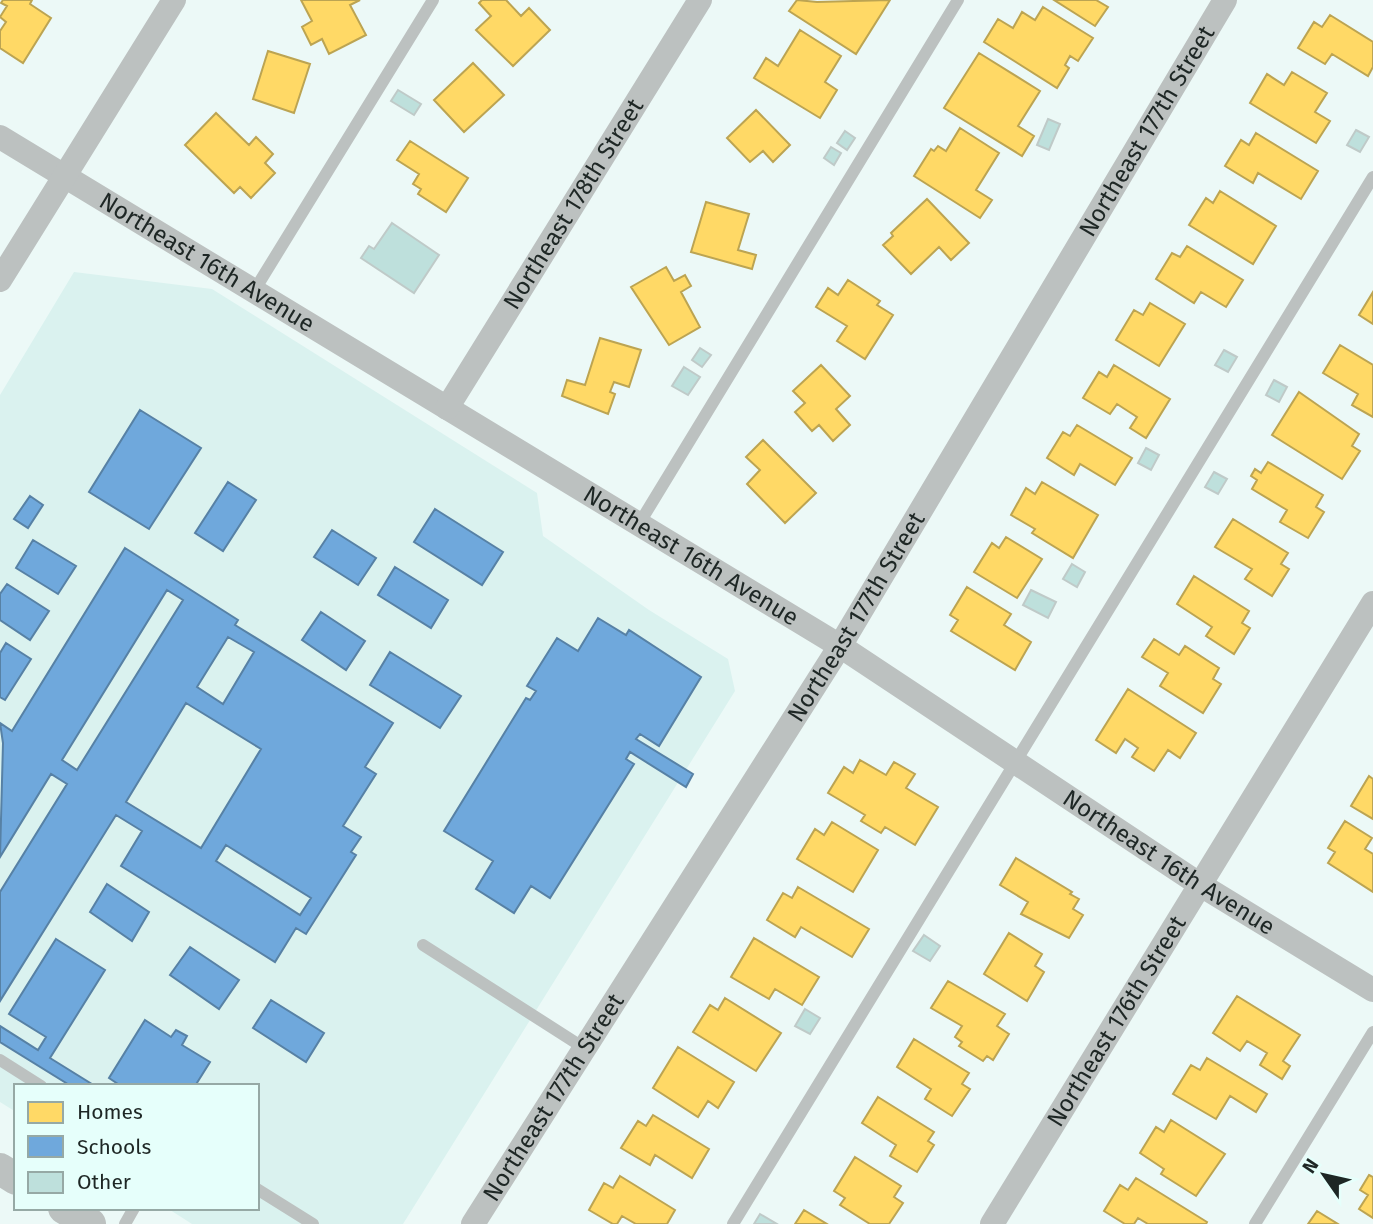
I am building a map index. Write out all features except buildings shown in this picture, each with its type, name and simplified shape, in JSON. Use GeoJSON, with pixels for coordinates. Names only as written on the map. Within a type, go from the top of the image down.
{"type":"FeatureCollection","features":[{"type":"Feature","properties":{"kind":"street"},"geometry":{"type":"LineString","coordinates":[[0,280],[174,0]]}},
{"type":"Feature","properties":{"kind":"street","name":"Northeast 178th Street"},"geometry":{"type":"LineString","coordinates":[[447,408],[700,0]]}},
{"type":"Feature","properties":{"kind":"street","name":"Northeast 177th Street"},"geometry":{"type":"LineString","coordinates":[[473,1224],[839,646],[1225,0]]}},
{"type":"Feature","properties":{"kind":"street","name":"Northeast 16th Avenue"},"geometry":{"type":"LineString","coordinates":[[0,137],[839,646],[1199,884],[1373,990]]}},
{"type":"Feature","properties":{"kind":"street","name":"Northeast 176th Street"},"geometry":{"type":"LineString","coordinates":[[992,1224],[1373,603]]}},
{"type":"Feature","properties":{"kind":"street"},"geometry":{"type":"LineString","coordinates":[[67,1210],[90,1224]]}},
{"type":"Feature","properties":{"kind":"lane"},"geometry":{"type":"LineString","coordinates":[[254,291],[433,0]]}},
{"type":"Feature","properties":{"kind":"lane"},"geometry":{"type":"LineString","coordinates":[[639,524],[958,0]]}},
{"type":"Feature","properties":{"kind":"lane"},"geometry":{"type":"LineString","coordinates":[[733,1224],[1373,177]]}},
{"type":"Feature","properties":{"kind":"lane"},"geometry":{"type":"LineString","coordinates":[[423,945],[584,1048]]}},
{"type":"Feature","properties":{"kind":"lane"},"geometry":{"type":"LineString","coordinates":[[1255,1224],[1373,1032]]}},
{"type":"Feature","properties":{"kind":"lane"},"geometry":{"type":"LineString","coordinates":[[0,1060],[38,1084]]}},
{"type":"Feature","properties":{"kind":"lane"},"geometry":{"type":"LineString","coordinates":[[259,1190],[313,1224]]}},
{"type":"Feature","properties":{"kind":"shaded area"},"geometry":{"type":"Polygon","coordinates":[[[74,272],[212,289],[537,493],[543,536],[649,610],[728,659],[735,691],[403,1224],[192,1224],[170,1210],[259,1210],[259,1084],[14,1084],[14,1111],[0,1102],[0,395],[74,272]]]}}]}
